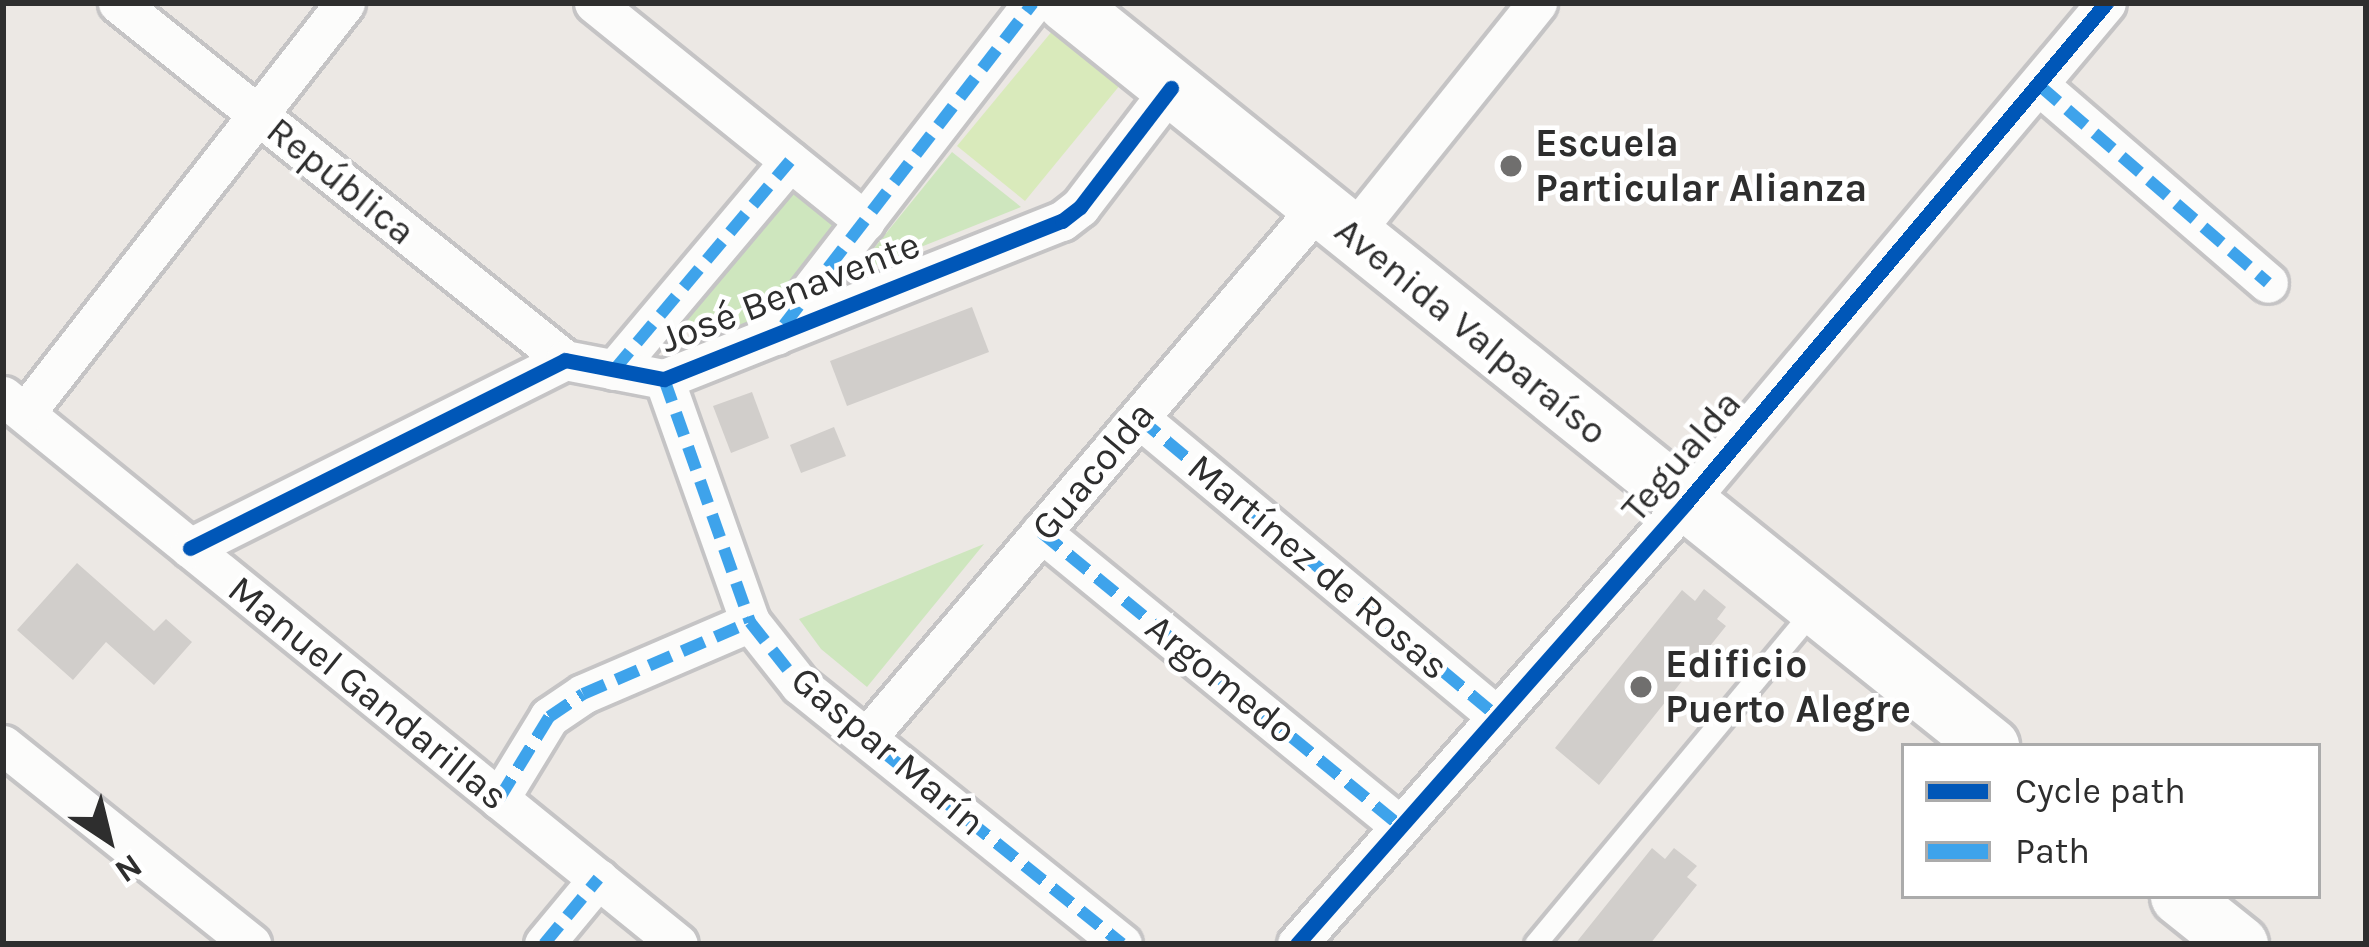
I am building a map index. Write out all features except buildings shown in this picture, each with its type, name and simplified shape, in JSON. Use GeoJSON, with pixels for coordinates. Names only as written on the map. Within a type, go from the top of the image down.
{"type":"FeatureCollection","features":[{"type":"Feature","properties":{"kind":"main road","name":"Avenida Valparaíso"},"geometry":{"type":"LineString","coordinates":[[1066,3],[1986,743]]}},
{"type":"Feature","properties":{"kind":"main road"},"geometry":{"type":"LineString","coordinates":[[2183,899],[2239,944]]}},
{"type":"Feature","properties":{"kind":"street","name":"República"},"geometry":{"type":"LineString","coordinates":[[118,3],[565,359]]}},
{"type":"Feature","properties":{"kind":"street"},"geometry":{"type":"LineString","coordinates":[[14,405],[258,115],[345,3]]}},
{"type":"Feature","properties":{"kind":"street"},"geometry":{"type":"LineString","coordinates":[[594,3],[865,222]]}},
{"type":"Feature","properties":{"kind":"street","name":"José Benavente"},"geometry":{"type":"LineString","coordinates":[[772,340],[1034,3]]}},
{"type":"Feature","properties":{"kind":"street","name":"Guacolda"},"geometry":{"type":"LineString","coordinates":[[868,736],[1139,418],[1335,221],[1537,3]]}},
{"type":"Feature","properties":{"kind":"street","name":"Tegualda"},"geometry":{"type":"LineString","coordinates":[[1297,944],[1685,504],[2107,3]]}},
{"type":"Feature","properties":{"kind":"street"},"geometry":{"type":"LineString","coordinates":[[2040,86],[2269,283]]}},
{"type":"Feature","properties":{"kind":"street","name":"José Benavente"},"geometry":{"type":"LineString","coordinates":[[565,359],[664,379],[772,340],[1062,221],[1080,207],[1171,88]]}},
{"type":"Feature","properties":{"kind":"street","name":"José Benavente"},"geometry":{"type":"LineString","coordinates":[[614,370],[790,161]]}},
{"type":"Feature","properties":{"kind":"street"},"geometry":{"type":"LineString","coordinates":[[190,548],[565,359]]}},
{"type":"Feature","properties":{"kind":"street","name":"Gaspar Marín"},"geometry":{"type":"LineString","coordinates":[[664,379],[750,622],[800,686],[1122,944]]}},
{"type":"Feature","properties":{"kind":"street","name":"Manuel Gandarillas"},"geometry":{"type":"LineString","coordinates":[[14,405],[678,944]]}},
{"type":"Feature","properties":{"kind":"street","name":"Martínez de Rosas"},"geometry":{"type":"LineString","coordinates":[[1139,418],[1497,716]]}},
{"type":"Feature","properties":{"kind":"street","name":"Argomedo"},"geometry":{"type":"LineString","coordinates":[[1041,532],[1400,826]]}},
{"type":"Feature","properties":{"kind":"street"},"geometry":{"type":"LineString","coordinates":[[499,799],[549,717],[583,694],[750,622]]}},
{"type":"Feature","properties":{"kind":"street"},"geometry":{"type":"LineString","coordinates":[[3,745],[251,944]]}},
{"type":"Feature","properties":{"kind":"street"},"geometry":{"type":"LineString","coordinates":[[544,944],[598,879]]}},
{"type":"Feature","properties":{"kind":"lane"},"geometry":{"type":"LineString","coordinates":[[1535,944],[1815,607]]}},
{"type":"Feature","properties":{"kind":"green space"},"geometry":{"type":"Polygon","coordinates":[[[1058,24],[1125,79],[1025,201],[957,146],[1058,24]]]}},
{"type":"Feature","properties":{"kind":"green space"},"geometry":{"type":"Polygon","coordinates":[[[952,152],[1021,207],[853,274],[952,152]]]}},
{"type":"Feature","properties":{"kind":"green space"},"geometry":{"type":"Polygon","coordinates":[[[801,165],[858,211],[767,322],[666,330],[801,165]]]}},
{"type":"Feature","properties":{"kind":"green space"},"geometry":{"type":"Polygon","coordinates":[[[984,544],[867,687],[821,649],[799,619],[984,544]]]}},
{"type":"Feature","properties":{"kind":"marked path"},"geometry":{"type":"LineString","coordinates":[[784,325],[1033,3]]}},
{"type":"Feature","properties":{"kind":"marked path"},"geometry":{"type":"LineString","coordinates":[[2040,86],[2268,283]]}},
{"type":"Feature","properties":{"kind":"marked path"},"geometry":{"type":"LineString","coordinates":[[614,370],[790,161]]}},
{"type":"Feature","properties":{"kind":"marked path"},"geometry":{"type":"LineString","coordinates":[[664,379],[750,622],[800,685],[1122,944]]}},
{"type":"Feature","properties":{"kind":"marked path"},"geometry":{"type":"LineString","coordinates":[[1139,418],[1497,716]]}},
{"type":"Feature","properties":{"kind":"marked path"},"geometry":{"type":"LineString","coordinates":[[1041,532],[1400,826]]}},
{"type":"Feature","properties":{"kind":"marked path"},"geometry":{"type":"LineString","coordinates":[[499,799],[549,717],[583,694],[750,622]]}},
{"type":"Feature","properties":{"kind":"marked path"},"geometry":{"type":"LineString","coordinates":[[544,944],[598,879]]}},
{"type":"Feature","properties":{"kind":"cycle path"},"geometry":{"type":"LineString","coordinates":[[1297,944],[1685,504],[2106,3]]}},
{"type":"Feature","properties":{"kind":"cycle path"},"geometry":{"type":"LineString","coordinates":[[190,548],[565,360],[664,379],[1062,221],[1080,207],[1171,88]]}},
{"type":"Feature","properties":{"kind":"place","name":"Escuela Particular Alianza"},"geometry":{"type":"Point","coordinates":[1511,166]}},
{"type":"Feature","properties":{"kind":"place","name":"Edificio Puerto Alegre"},"geometry":{"type":"Point","coordinates":[1641,687]}}]}
